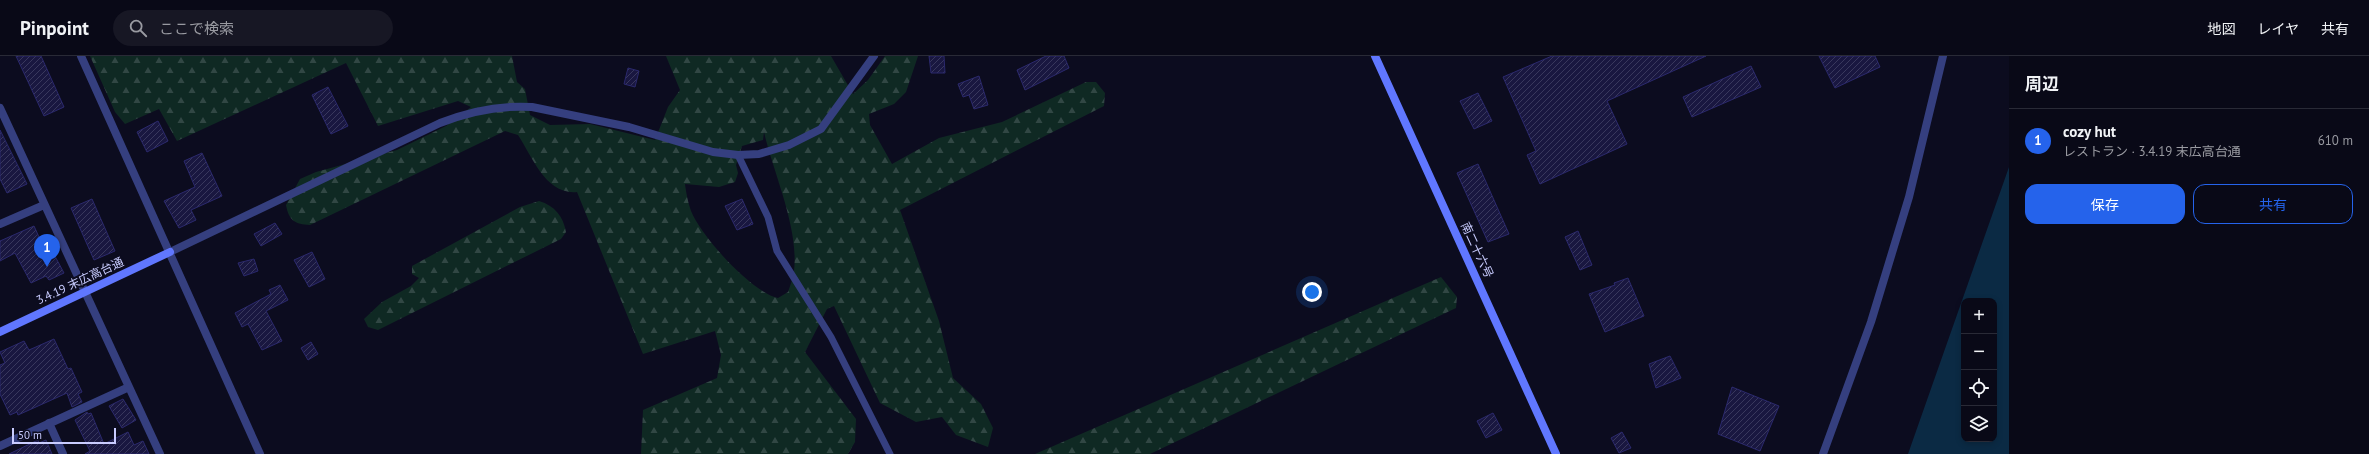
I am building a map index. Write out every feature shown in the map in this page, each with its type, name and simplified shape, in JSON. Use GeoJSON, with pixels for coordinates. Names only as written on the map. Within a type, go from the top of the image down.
{"type":"FeatureCollection","features":[{"type":"Feature","properties":{"kind":"street"},"geometry":{"type":"LineString","coordinates":[[81,56],[260,454]]}},
{"type":"Feature","properties":{"kind":"street"},"geometry":{"type":"LineString","coordinates":[[170,252],[440,123],[461,115],[516,106],[532,107],[629,127],[713,152],[738,155],[766,152],[789,145],[821,129],[874,56]]}},
{"type":"Feature","properties":{"kind":"street","name":"南二十六号"},"geometry":{"type":"LineString","coordinates":[[1375,56],[1556,454]]}},
{"type":"Feature","properties":{"kind":"street"},"geometry":{"type":"LineString","coordinates":[[1823,454],[1871,322],[1909,197],[1943,56]]}},
{"type":"Feature","properties":{"kind":"street"},"geometry":{"type":"LineString","coordinates":[[0,108],[160,454]]}},
{"type":"Feature","properties":{"kind":"street"},"geometry":{"type":"LineString","coordinates":[[0,224],[44,205]]}},
{"type":"Feature","properties":{"kind":"street","name":"3.4.19 末広高台通"},"geometry":{"type":"LineString","coordinates":[[0,332],[170,252]]}},
{"type":"Feature","properties":{"kind":"street"},"geometry":{"type":"LineString","coordinates":[[0,446],[129,387]]}},
{"type":"Feature","properties":{"kind":"street"},"geometry":{"type":"LineString","coordinates":[[49,423],[63,454]]}},
{"type":"Feature","properties":{"kind":"lane"},"geometry":{"type":"LineString","coordinates":[[738,155],[768,216],[777,251],[831,337],[890,454]]}},
{"type":"Feature","properties":{"kind":"green space"},"geometry":{"type":"Polygon","coordinates":[[[90,56],[512,56],[517,82],[525,89],[530,115],[550,125],[590,124],[655,140],[668,107],[680,90],[666,56],[831,56],[853,94],[868,80],[885,56],[918,56],[906,92],[894,104],[869,114],[870,125],[892,164],[939,138],[1002,122],[1086,82],[1096,82],[1105,93],[1104,106],[900,210],[939,321],[953,378],[981,404],[993,428],[988,447],[956,435],[942,417],[916,422],[880,403],[834,306],[827,309],[805,352],[856,419],[855,442],[848,454],[641,454],[643,410],[717,378],[721,355],[715,331],[643,354],[577,192],[557,188],[549,181],[535,164],[518,135],[505,131],[310,225],[300,224],[294,221],[289,215],[286,205],[300,179],[316,172],[397,150],[446,126],[471,107],[458,101],[378,126],[346,63],[177,141],[159,109],[125,124],[115,112],[90,56]],[[764,132],[763,140],[742,146],[736,165],[738,173],[735,182],[719,187],[685,184],[691,211],[705,234],[716,248],[728,262],[754,285],[767,294],[778,298],[788,292],[794,274],[795,254],[793,237],[785,202],[764,132]]]}},
{"type":"Feature","properties":{"kind":"green space"},"geometry":{"type":"Polygon","coordinates":[[[539,201],[554,209],[563,221],[566,232],[561,239],[378,330],[368,327],[364,319],[382,302],[411,286],[419,278],[412,274],[412,266],[520,207],[539,201]]]}},
{"type":"Feature","properties":{"kind":"green space"},"geometry":{"type":"Polygon","coordinates":[[[1441,277],[1457,297],[1456,308],[1150,454],[1035,454],[1441,277]]]}},
{"type":"Feature","properties":{"kind":"water"},"geometry":{"type":"Polygon","coordinates":[[[2009,167],[2009,454],[1908,454],[1961,303],[1961,442],[1997,442],[1997,298],[1963,298],[2009,167]]]}},
{"type":"Feature","properties":{"kind":"building"},"geometry":{"type":"Polygon","coordinates":[[[16,56],[41,56],[64,107],[44,116],[16,56]]]}},
{"type":"Feature","properties":{"kind":"building"},"geometry":{"type":"Polygon","coordinates":[[[929,56],[944,56],[945,73],[931,73],[929,56]]]}},
{"type":"Feature","properties":{"kind":"building"},"geometry":{"type":"Polygon","coordinates":[[[1046,56],[1064,56],[1069,68],[1025,90],[1017,70],[1046,56]]]}},
{"type":"Feature","properties":{"kind":"building"},"geometry":{"type":"Polygon","coordinates":[[[1552,56],[1706,56],[1607,101],[1627,144],[1540,184],[1527,155],[1536,151],[1503,77],[1552,56]]]}},
{"type":"Feature","properties":{"kind":"building"},"geometry":{"type":"Polygon","coordinates":[[[1819,56],[1875,56],[1880,67],[1835,88],[1819,56]]]}},
{"type":"Feature","properties":{"kind":"building"},"geometry":{"type":"Polygon","coordinates":[[[1751,66],[1761,87],[1692,117],[1683,97],[1751,66]]]}},
{"type":"Feature","properties":{"kind":"building"},"geometry":{"type":"Polygon","coordinates":[[[628,68],[639,71],[635,87],[624,84],[628,68]]]}},
{"type":"Feature","properties":{"kind":"building"},"geometry":{"type":"Polygon","coordinates":[[[979,76],[988,105],[974,109],[969,95],[963,97],[958,84],[979,76]]]}},
{"type":"Feature","properties":{"kind":"building"},"geometry":{"type":"Polygon","coordinates":[[[328,87],[348,126],[331,134],[312,95],[328,87]]]}},
{"type":"Feature","properties":{"kind":"building"},"geometry":{"type":"Polygon","coordinates":[[[1478,93],[1492,121],[1474,129],[1460,101],[1478,93]]]}},
{"type":"Feature","properties":{"kind":"building"},"geometry":{"type":"Polygon","coordinates":[[[158,121],[168,141],[147,152],[137,132],[158,121]]]}},
{"type":"Feature","properties":{"kind":"building"},"geometry":{"type":"Polygon","coordinates":[[[0,130],[27,184],[7,193],[0,179],[0,130]]]}},
{"type":"Feature","properties":{"kind":"building"},"geometry":{"type":"Polygon","coordinates":[[[202,153],[222,196],[191,210],[196,220],[179,228],[164,201],[195,187],[184,161],[202,153]]]}},
{"type":"Feature","properties":{"kind":"building"},"geometry":{"type":"Polygon","coordinates":[[[1478,164],[1509,234],[1488,242],[1457,173],[1478,164]]]}},
{"type":"Feature","properties":{"kind":"building"},"geometry":{"type":"Polygon","coordinates":[[[92,199],[115,251],[94,260],[71,208],[92,199]]]}},
{"type":"Feature","properties":{"kind":"building"},"geometry":{"type":"Polygon","coordinates":[[[742,199],[753,224],[737,230],[725,206],[742,199]]]}},
{"type":"Feature","properties":{"kind":"building"},"geometry":{"type":"Polygon","coordinates":[[[275,223],[282,234],[261,246],[254,234],[275,223]]]}},
{"type":"Feature","properties":{"kind":"building"},"geometry":{"type":"Polygon","coordinates":[[[34,226],[44,248],[49,245],[64,273],[49,280],[46,276],[31,283],[15,253],[0,261],[0,241],[34,226]]]}},
{"type":"Feature","properties":{"kind":"building"},"geometry":{"type":"Polygon","coordinates":[[[1578,231],[1592,265],[1580,270],[1565,237],[1578,231]]]}},
{"type":"Feature","properties":{"kind":"building"},"geometry":{"type":"Polygon","coordinates":[[[312,252],[325,279],[309,287],[294,260],[312,252]]]}},
{"type":"Feature","properties":{"kind":"building"},"geometry":{"type":"Polygon","coordinates":[[[254,259],[258,271],[244,276],[238,263],[254,259]]]}},
{"type":"Feature","properties":{"kind":"building"},"geometry":{"type":"Polygon","coordinates":[[[1628,278],[1644,316],[1605,332],[1589,294],[1615,285],[1614,283],[1628,278]]]}},
{"type":"Feature","properties":{"kind":"building"},"geometry":{"type":"Polygon","coordinates":[[[280,285],[288,300],[266,311],[282,341],[262,350],[248,324],[242,327],[235,313],[271,294],[269,290],[280,285]]]}},
{"type":"Feature","properties":{"kind":"building"},"geometry":{"type":"Polygon","coordinates":[[[54,339],[68,369],[71,368],[82,392],[78,394],[82,402],[72,407],[67,393],[18,415],[17,412],[10,415],[0,394],[0,365],[5,363],[0,352],[24,341],[29,350],[54,339]]]}},
{"type":"Feature","properties":{"kind":"building"},"geometry":{"type":"Polygon","coordinates":[[[311,342],[318,354],[308,360],[301,348],[311,342]]]}},
{"type":"Feature","properties":{"kind":"building"},"geometry":{"type":"Polygon","coordinates":[[[1670,356],[1681,378],[1656,388],[1649,364],[1670,356]]]}},
{"type":"Feature","properties":{"kind":"building"},"geometry":{"type":"Polygon","coordinates":[[[1732,387],[1779,406],[1760,451],[1718,434],[1732,387]]]}},
{"type":"Feature","properties":{"kind":"building"},"geometry":{"type":"Polygon","coordinates":[[[123,399],[136,420],[122,428],[109,406],[123,399]]]}},
{"type":"Feature","properties":{"kind":"building"},"geometry":{"type":"Polygon","coordinates":[[[87,412],[88,414],[91,413],[104,444],[128,432],[134,445],[143,441],[149,454],[85,454],[90,451],[75,420],[87,412]]]}},
{"type":"Feature","properties":{"kind":"building"},"geometry":{"type":"Polygon","coordinates":[[[1493,413],[1502,430],[1486,438],[1477,421],[1493,413]]]}},
{"type":"Feature","properties":{"kind":"building"},"geometry":{"type":"Polygon","coordinates":[[[1622,432],[1631,448],[1619,453],[1611,438],[1622,432]]]}},
{"type":"Feature","properties":{"kind":"building"},"geometry":{"type":"Polygon","coordinates":[[[38,440],[39,443],[46,440],[52,454],[9,454],[38,440]]]}},
{"type":"Feature","properties":{"kind":"place","name":"cozy hut"},"geometry":{"type":"Point","coordinates":[47,267]}}]}
